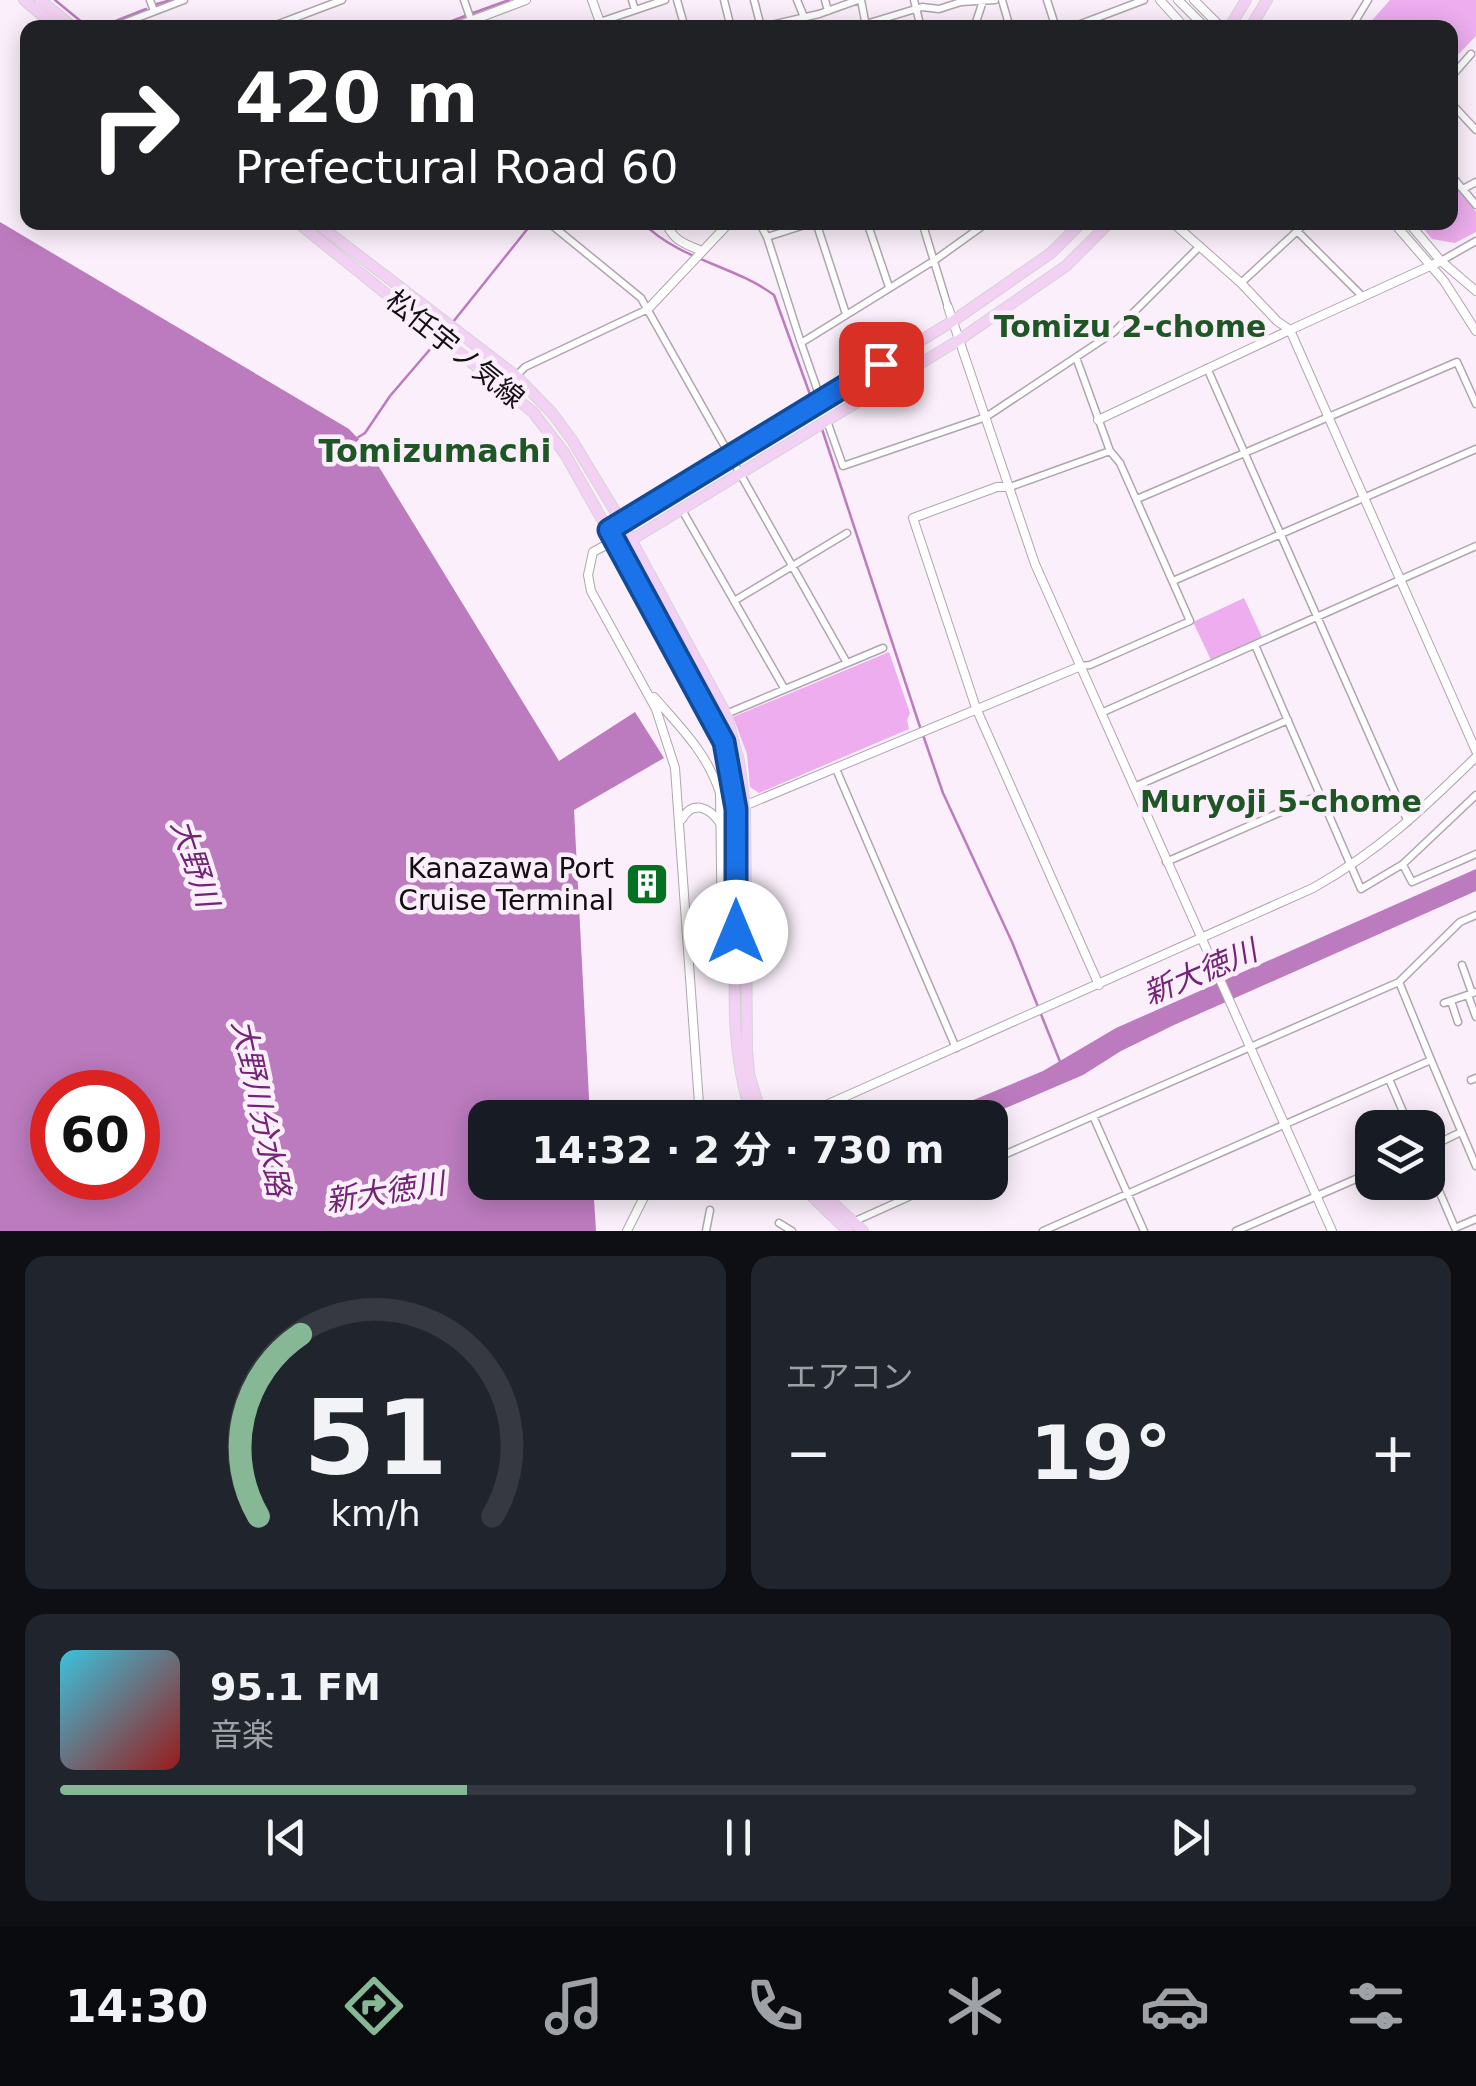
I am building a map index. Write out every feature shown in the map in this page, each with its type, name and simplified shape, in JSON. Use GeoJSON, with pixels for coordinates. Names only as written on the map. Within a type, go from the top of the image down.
{"type":"FeatureCollection","features":[{"type":"Feature","properties":{"kind":"main road"},"geometry":{"type":"LineString","coordinates":[[24,0],[48,20]]}},
{"type":"Feature","properties":{"kind":"main road"},"geometry":{"type":"LineString","coordinates":[[40,0],[64,20]]}},
{"type":"Feature","properties":{"kind":"main road","name":"松任宇ノ気線"},"geometry":{"type":"LineString","coordinates":[[307,230],[444,331],[516,376],[572,440],[622,522],[726,714],[739,760],[747,1049],[757,1100]]}},
{"type":"Feature","properties":{"kind":"main road","name":"松任宇ノ気線"},"geometry":{"type":"LineString","coordinates":[[324,230],[444,331],[533,412],[555,438],[716,721],[741,807],[736,1053],[748,1100]]}},
{"type":"Feature","properties":{"kind":"main road"},"geometry":{"type":"LineString","coordinates":[[609,530],[952,321],[1052,253],[1074,230]]}},
{"type":"Feature","properties":{"kind":"main road"},"geometry":{"type":"LineString","coordinates":[[619,547],[959,340],[1066,266],[1102,230]]}},
{"type":"Feature","properties":{"kind":"main road"},"geometry":{"type":"LineString","coordinates":[[821,1200],[851,1226],[863,1231]]}},
{"type":"Feature","properties":{"kind":"street"},"geometry":{"type":"LineString","coordinates":[[150,0],[154,11]]}},
{"type":"Feature","properties":{"kind":"street"},"geometry":{"type":"LineString","coordinates":[[132,20],[184,0]]}},
{"type":"Feature","properties":{"kind":"street"},"geometry":{"type":"LineString","coordinates":[[289,20],[342,0]]}},
{"type":"Feature","properties":{"kind":"street"},"geometry":{"type":"LineString","coordinates":[[464,0],[470,16]]}},
{"type":"Feature","properties":{"kind":"street"},"geometry":{"type":"LineString","coordinates":[[464,20],[526,0]]}},
{"type":"Feature","properties":{"kind":"street"},"geometry":{"type":"LineString","coordinates":[[632,0],[635,10]]}},
{"type":"Feature","properties":{"kind":"street"},"geometry":{"type":"LineString","coordinates":[[612,20],[665,0]]}},
{"type":"Feature","properties":{"kind":"street"},"geometry":{"type":"LineString","coordinates":[[797,0],[804,17]]}},
{"type":"Feature","properties":{"kind":"street"},"geometry":{"type":"LineString","coordinates":[[824,0],[828,11]]}},
{"type":"Feature","properties":{"kind":"street"},"geometry":{"type":"LineString","coordinates":[[795,20],[859,0]]}},
{"type":"Feature","properties":{"kind":"street"},"geometry":{"type":"LineString","coordinates":[[880,20],[916,4],[940,9],[961,2],[998,0]]}},
{"type":"Feature","properties":{"kind":"street"},"geometry":{"type":"LineString","coordinates":[[1091,20],[1144,0]]}},
{"type":"Feature","properties":{"kind":"street"},"geometry":{"type":"LineString","coordinates":[[1160,0],[1178,20]]}},
{"type":"Feature","properties":{"kind":"street"},"geometry":{"type":"LineString","coordinates":[[1178,0],[1198,20]]}},
{"type":"Feature","properties":{"kind":"street"},"geometry":{"type":"LineString","coordinates":[[1194,0],[1216,20]]}},
{"type":"Feature","properties":{"kind":"street"},"geometry":{"type":"LineString","coordinates":[[1458,111],[1476,130]]}},
{"type":"Feature","properties":{"kind":"street"},"geometry":{"type":"LineString","coordinates":[[1464,189],[1476,182]]}},
{"type":"Feature","properties":{"kind":"street"},"geometry":{"type":"LineString","coordinates":[[1458,183],[1476,206]]}},
{"type":"Feature","properties":{"kind":"street"},"geometry":{"type":"LineString","coordinates":[[558,230],[640,298],[648,309],[846,663]]}},
{"type":"Feature","properties":{"kind":"street"},"geometry":{"type":"LineString","coordinates":[[669,230],[680,242],[702,251]]}},
{"type":"Feature","properties":{"kind":"street"},"geometry":{"type":"LineString","coordinates":[[516,376],[525,367],[648,309],[722,230]]}},
{"type":"Feature","properties":{"kind":"street"},"geometry":{"type":"LineString","coordinates":[[763,230],[821,400]]}},
{"type":"Feature","properties":{"kind":"street"},"geometry":{"type":"LineString","coordinates":[[767,237],[789,230]]}},
{"type":"Feature","properties":{"kind":"street"},"geometry":{"type":"LineString","coordinates":[[818,230],[846,314]]}},
{"type":"Feature","properties":{"kind":"street"},"geometry":{"type":"LineString","coordinates":[[870,230],[890,288]]}},
{"type":"Feature","properties":{"kind":"street"},"geometry":{"type":"LineString","coordinates":[[925,230],[1035,564],[1332,1231]]}},
{"type":"Feature","properties":{"kind":"street"},"geometry":{"type":"LineString","coordinates":[[801,343],[977,230]]}},
{"type":"Feature","properties":{"kind":"street"},"geometry":{"type":"LineString","coordinates":[[838,1100],[1314,888],[1409,823],[1476,754],[1290,330],[1276,322],[1241,283],[1182,230]]}},
{"type":"Feature","properties":{"kind":"street"},"geometry":{"type":"LineString","coordinates":[[1400,230],[1444,281],[1476,331]]}},
{"type":"Feature","properties":{"kind":"street"},"geometry":{"type":"LineString","coordinates":[[1415,230],[1440,261],[1476,291]]}},
{"type":"Feature","properties":{"kind":"street"},"geometry":{"type":"LineString","coordinates":[[1241,283],[1298,232],[1363,297]]}},
{"type":"Feature","properties":{"kind":"street"},"geometry":{"type":"LineString","coordinates":[[1098,420],[1476,241]]}},
{"type":"Feature","properties":{"kind":"street"},"geometry":{"type":"LineString","coordinates":[[827,421],[843,466],[986,417],[1114,332],[1201,245]]}},
{"type":"Feature","properties":{"kind":"street"},"geometry":{"type":"LineString","coordinates":[[741,807],[1190,621],[1137,499],[1110,451],[1077,360]]}},
{"type":"Feature","properties":{"kind":"street"},"geometry":{"type":"LineString","coordinates":[[1137,499],[1458,362],[1476,404]]}},
{"type":"Feature","properties":{"kind":"street"},"geometry":{"type":"LineString","coordinates":[[1207,368],[1409,823]]}},
{"type":"Feature","properties":{"kind":"street"},"geometry":{"type":"LineString","coordinates":[[1173,581],[1476,449]]}},
{"type":"Feature","properties":{"kind":"street"},"geometry":{"type":"LineString","coordinates":[[1099,985],[976,708],[912,518],[1110,451]]}},
{"type":"Feature","properties":{"kind":"street"},"geometry":{"type":"LineString","coordinates":[[682,510],[784,688]]}},
{"type":"Feature","properties":{"kind":"street"},"geometry":{"type":"LineString","coordinates":[[604,546],[609,530]]}},
{"type":"Feature","properties":{"kind":"street"},"geometry":{"type":"LineString","coordinates":[[734,601],[847,533]]}},
{"type":"Feature","properties":{"kind":"street"},"geometry":{"type":"LineString","coordinates":[[619,547],[604,546],[593,552],[588,575],[591,591],[644,686],[670,744],[678,785],[699,1100]]}},
{"type":"Feature","properties":{"kind":"street"},"geometry":{"type":"LineString","coordinates":[[1100,713],[1476,546]]}},
{"type":"Feature","properties":{"kind":"street"},"geometry":{"type":"LineString","coordinates":[[1255,646],[1362,889],[1403,864],[1476,795]]}},
{"type":"Feature","properties":{"kind":"street"},"geometry":{"type":"LineString","coordinates":[[726,714],[883,648]]}},
{"type":"Feature","properties":{"kind":"street"},"geometry":{"type":"LineString","coordinates":[[644,686],[704,756],[720,793],[722,939],[711,950],[689,952]]}},
{"type":"Feature","properties":{"kind":"street"},"geometry":{"type":"LineString","coordinates":[[1134,787],[1288,720]]}},
{"type":"Feature","properties":{"kind":"street"},"geometry":{"type":"LineString","coordinates":[[836,769],[956,1048]]}},
{"type":"Feature","properties":{"kind":"street"},"geometry":{"type":"LineString","coordinates":[[1166,862],[1320,795]]}},
{"type":"Feature","properties":{"kind":"street"},"geometry":{"type":"LineString","coordinates":[[680,825],[684,814],[702,806],[713,812],[722,826]]}},
{"type":"Feature","properties":{"kind":"street"},"geometry":{"type":"LineString","coordinates":[[1403,864],[1412,882],[1476,854]]}},
{"type":"Feature","properties":{"kind":"street"},"geometry":{"type":"LineString","coordinates":[[1008,1153],[1399,982],[1460,922],[1476,915]]}},
{"type":"Feature","properties":{"kind":"street"},"geometry":{"type":"LineString","coordinates":[[1462,965],[1476,1018]]}},
{"type":"Feature","properties":{"kind":"street"},"geometry":{"type":"LineString","coordinates":[[1399,982],[1476,1166]]}},
{"type":"Feature","properties":{"kind":"street"},"geometry":{"type":"LineString","coordinates":[[1458,1022],[1447,1002],[1472,993]]}},
{"type":"Feature","properties":{"kind":"street"},"geometry":{"type":"LineString","coordinates":[[1043,1231],[1432,1060]]}},
{"type":"Feature","properties":{"kind":"street"},"geometry":{"type":"LineString","coordinates":[[1388,1079],[1402,1110]]}},
{"type":"Feature","properties":{"kind":"street"},"geometry":{"type":"LineString","coordinates":[[1093,1116],[1144,1231]]}},
{"type":"Feature","properties":{"kind":"street"},"geometry":{"type":"LineString","coordinates":[[1445,1140],[1462,1132]]}},
{"type":"Feature","properties":{"kind":"street"},"geometry":{"type":"LineString","coordinates":[[1236,1231],[1355,1179]]}},
{"type":"Feature","properties":{"kind":"street"},"geometry":{"type":"LineString","coordinates":[[627,1231],[642,1200]]}},
{"type":"Feature","properties":{"kind":"street"},"geometry":{"type":"LineString","coordinates":[[851,1226],[905,1200]]}},
{"type":"Feature","properties":{"kind":"street"},"geometry":{"type":"LineString","coordinates":[[1443,1200],[1455,1228],[1476,1219]]}},
{"type":"Feature","properties":{"kind":"street"},"geometry":{"type":"LineString","coordinates":[[706,1231],[710,1210]]}},
{"type":"Feature","properties":{"kind":"street"},"geometry":{"type":"LineString","coordinates":[[779,1223],[792,1231]]}},
{"type":"Feature","properties":{"kind":"shaded area"},"geometry":{"type":"Polygon","coordinates":[[[1390,0],[1476,0],[1476,36],[1458,55],[1458,20],[1372,20],[1390,0]]]}},
{"type":"Feature","properties":{"kind":"shaded area"},"geometry":{"type":"Polygon","coordinates":[[[1458,189],[1476,212],[1476,232],[1455,243],[1432,239],[1425,230],[1458,230],[1458,189]]]}},
{"type":"Feature","properties":{"kind":"shaded area"},"geometry":{"type":"Polygon","coordinates":[[[1244,598],[1262,637],[1211,660],[1193,622],[1244,598]]]}},
{"type":"Feature","properties":{"kind":"shaded area"},"geometry":{"type":"Polygon","coordinates":[[[889,652],[910,713],[909,729],[759,793],[750,787],[747,754],[733,717],[889,652]]]}},
{"type":"Feature","properties":{"kind":"water"},"geometry":{"type":"Polygon","coordinates":[[[0,222],[349,429],[368,449],[559,761],[635,712],[664,758],[574,810],[589,1100],[468,1100],[468,1200],[594,1200],[596,1231],[0,1231],[0,222]]]}},
{"type":"Feature","properties":{"kind":"water"},"geometry":{"type":"Polygon","coordinates":[[[1476,869],[1476,891],[1174,1025],[1083,1075],[1008,1107],[1008,1100],[973,1100],[1043,1071],[1116,1028],[1476,869]]]}},
{"type":"Feature","properties":{"kind":"waterway"},"geometry":{"type":"LineString","coordinates":[[55,0],[79,20]]}},
{"type":"Feature","properties":{"kind":"waterway"},"geometry":{"type":"LineString","coordinates":[[157,4],[171,0]]}},
{"type":"Feature","properties":{"kind":"waterway"},"geometry":{"type":"LineString","coordinates":[[473,13],[509,0]]}},
{"type":"Feature","properties":{"kind":"waterway"},"geometry":{"type":"LineString","coordinates":[[118,20],[146,9]]}},
{"type":"Feature","properties":{"kind":"waterway"},"geometry":{"type":"LineString","coordinates":[[455,20],[465,16]]}},
{"type":"Feature","properties":{"kind":"waterway"},"geometry":{"type":"LineString","coordinates":[[453,322],[527,230]]}},
{"type":"Feature","properties":{"kind":"waterway"},"geometry":{"type":"LineString","coordinates":[[651,230],[672,245],[774,295],[812,400]]}},
{"type":"Feature","properties":{"kind":"waterway"},"geometry":{"type":"LineString","coordinates":[[357,438],[438,340]]}},
{"type":"Feature","properties":{"kind":"waterway"},"geometry":{"type":"LineString","coordinates":[[821,426],[920,727]]}},
{"type":"Feature","properties":{"kind":"waterway"},"geometry":{"type":"LineString","coordinates":[[923,735],[943,793],[1012,942],[1061,1064]]}},
{"type":"Feature","properties":{"kind":"place","name":"Kanazawa Port Cruise Terminal"},"geometry":{"type":"Point","coordinates":[647,884]}},
{"type":"Feature","properties":{"kind":"district","name":"Tomizu 2-chome"},"geometry":{"type":"Point","coordinates":[1130,326]}},
{"type":"Feature","properties":{"kind":"district","name":"Tomizumachi"},"geometry":{"type":"Point","coordinates":[435,451]}},
{"type":"Feature","properties":{"kind":"district","name":"Muryoji 5-chome"},"geometry":{"type":"Point","coordinates":[1281,801]}},
{"type":"Feature","properties":{"kind":"route"},"geometry":{"type":"LineString","coordinates":[[736,932],[736,809],[724,742],[609,530],[881,364]]}},
{"type":"Feature","properties":{"kind":"water label","name":"大野川"},"geometry":{"type":"Point","coordinates":[195,863]}},
{"type":"Feature","properties":{"kind":"water label","name":"新大徳川"},"geometry":{"type":"Point","coordinates":[1200,972]}},
{"type":"Feature","properties":{"kind":"water label","name":"大野川分水路"},"geometry":{"type":"Point","coordinates":[261,1108]}},
{"type":"Feature","properties":{"kind":"water label","name":"新大徳川"},"geometry":{"type":"Point","coordinates":[385,1192]}}]}
